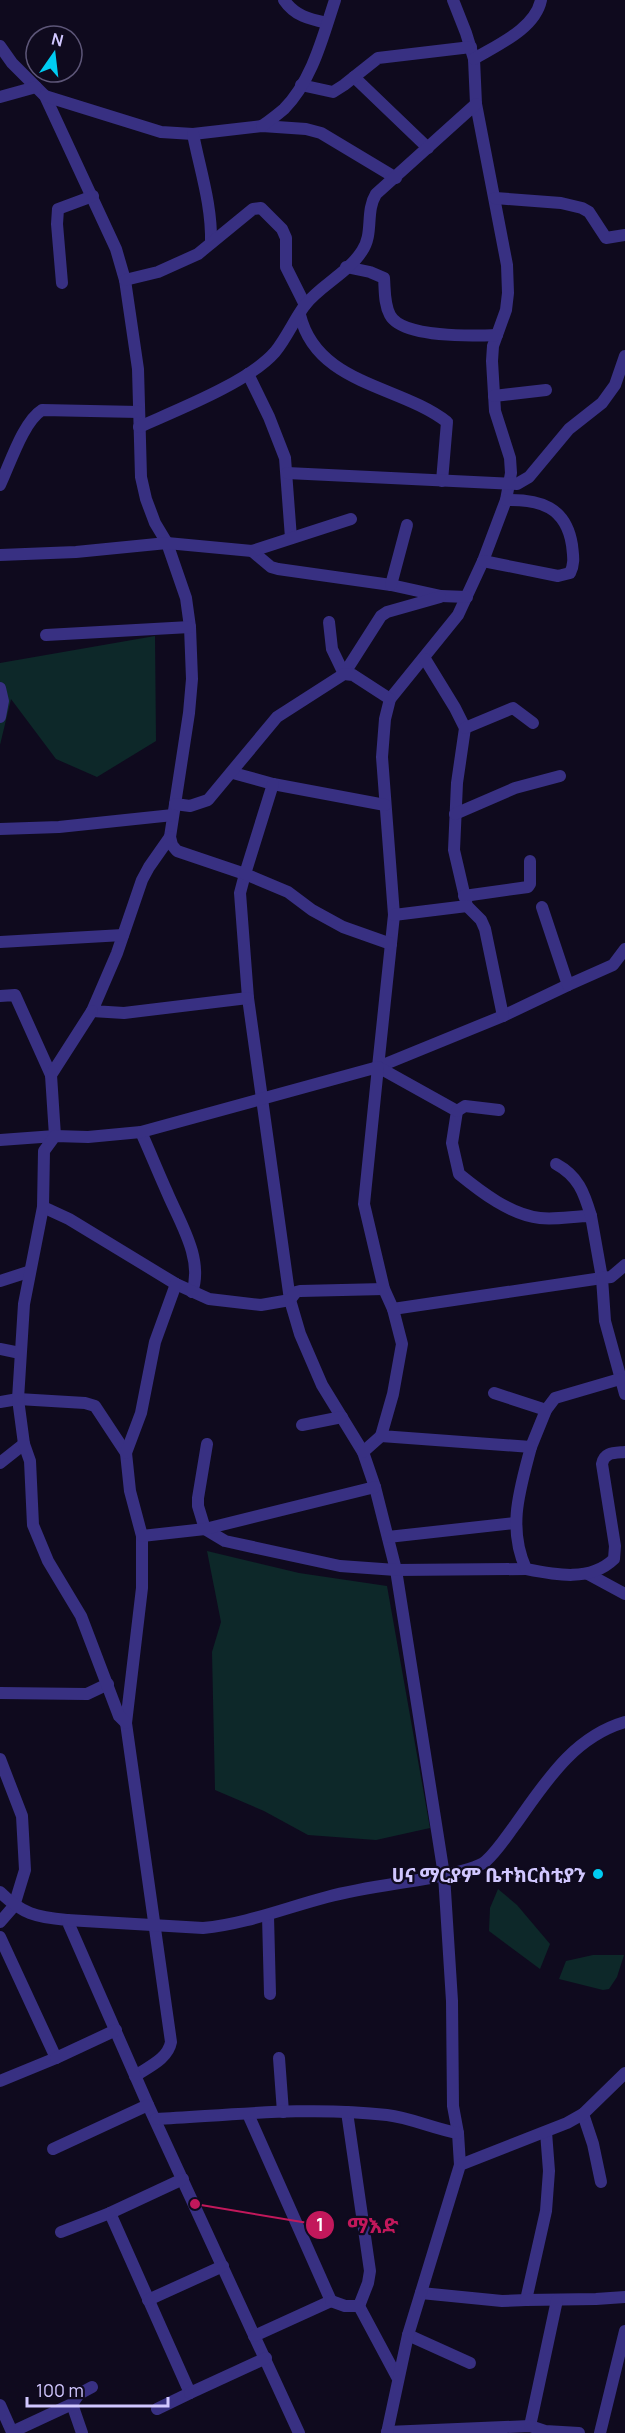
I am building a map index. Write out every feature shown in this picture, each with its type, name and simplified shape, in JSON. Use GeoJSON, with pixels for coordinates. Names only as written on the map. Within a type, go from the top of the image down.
{"type":"FeatureCollection","features":[{"type":"Feature","properties":{"kind":"street"},"geometry":{"type":"LineString","coordinates":[[284,0],[290,9],[302,17],[327,23]]}},
{"type":"Feature","properties":{"kind":"street"},"geometry":{"type":"LineString","coordinates":[[262,126],[284,108],[301,85],[315,58],[335,0]]}},
{"type":"Feature","properties":{"kind":"street"},"geometry":{"type":"LineString","coordinates":[[363,1452],[381,1436],[395,1385],[402,1344],[393,1309],[384,1289],[364,1204],[394,915],[382,737],[390,699],[458,615],[483,561],[510,484],[510,459],[498,420],[494,396],[493,346],[508,293],[507,265],[476,104],[472,53],[453,0]]}},
{"type":"Feature","properties":{"kind":"street"},"geometry":{"type":"LineString","coordinates":[[301,85],[333,92],[378,58],[472,53],[507,39],[531,21],[539,11],[541,0]]}},
{"type":"Feature","properties":{"kind":"street"},"geometry":{"type":"LineString","coordinates":[[0,46],[40,91],[93,196],[116,249],[125,280],[138,369],[139,457],[146,499],[155,523],[167,543],[186,598],[190,627],[192,679],[170,837],[172,845],[177,851],[245,874],[288,892],[312,910],[343,927],[391,944]]}},
{"type":"Feature","properties":{"kind":"street"},"geometry":{"type":"LineString","coordinates":[[354,77],[428,148]]}},
{"type":"Feature","properties":{"kind":"street"},"geometry":{"type":"LineString","coordinates":[[0,97],[40,91],[161,132],[193,134],[262,126],[306,129],[321,133],[396,178]]}},
{"type":"Feature","properties":{"kind":"street"},"geometry":{"type":"LineString","coordinates":[[139,428],[248,374],[264,363],[275,352],[302,310],[361,253],[369,233],[372,202],[376,194],[476,104]]}},
{"type":"Feature","properties":{"kind":"street"},"geometry":{"type":"LineString","coordinates":[[193,134],[210,206],[211,243]]}},
{"type":"Feature","properties":{"kind":"street"},"geometry":{"type":"LineString","coordinates":[[62,283],[57,213],[60,207],[93,196]]}},
{"type":"Feature","properties":{"kind":"street"},"geometry":{"type":"LineString","coordinates":[[495,198],[573,205],[589,212],[606,238],[625,235]]}},
{"type":"Feature","properties":{"kind":"street"},"geometry":{"type":"LineString","coordinates":[[125,280],[170,267],[198,254],[253,209],[261,208],[282,229],[286,238],[286,267],[302,310],[309,340],[319,351],[350,375],[375,388],[416,403],[447,422],[442,481]]}},
{"type":"Feature","properties":{"kind":"street"},"geometry":{"type":"LineString","coordinates":[[346,267],[370,272],[384,278],[386,303],[390,316],[400,323],[446,336],[497,335]]}},
{"type":"Feature","properties":{"kind":"street"},"geometry":{"type":"LineString","coordinates":[[286,473],[517,484],[529,477],[568,429],[602,403],[615,385],[625,356]]}},
{"type":"Feature","properties":{"kind":"street"},"geometry":{"type":"LineString","coordinates":[[248,374],[285,458],[291,538]]}},
{"type":"Feature","properties":{"kind":"street"},"geometry":{"type":"LineString","coordinates":[[494,396],[546,390]]}},
{"type":"Feature","properties":{"kind":"street"},"geometry":{"type":"LineString","coordinates":[[0,485],[33,415],[42,410],[139,412]]}},
{"type":"Feature","properties":{"kind":"street"},"geometry":{"type":"LineString","coordinates":[[483,561],[558,576],[570,573],[574,566],[570,531],[553,508],[522,500],[506,500]]}},
{"type":"Feature","properties":{"kind":"street"},"geometry":{"type":"LineString","coordinates":[[0,555],[76,552],[167,543],[252,551],[351,519]]}},
{"type":"Feature","properties":{"kind":"street"},"geometry":{"type":"LineString","coordinates":[[391,585],[407,525]]}},
{"type":"Feature","properties":{"kind":"street"},"geometry":{"type":"LineString","coordinates":[[252,551],[271,567],[278,569],[391,585],[441,596],[467,597]]}},
{"type":"Feature","properties":{"kind":"street"},"geometry":{"type":"LineString","coordinates":[[0,829],[59,827],[201,804],[208,800],[233,773],[277,717],[344,674],[381,616],[387,612],[441,596]]}},
{"type":"Feature","properties":{"kind":"street"},"geometry":{"type":"LineString","coordinates":[[329,622],[332,649],[344,674]]}},
{"type":"Feature","properties":{"kind":"street"},"geometry":{"type":"LineString","coordinates":[[46,635],[190,627]]}},
{"type":"Feature","properties":{"kind":"street"},"geometry":{"type":"LineString","coordinates":[[425,658],[456,708],[465,728],[455,814],[454,850],[466,901],[486,929],[503,1016]]}},
{"type":"Feature","properties":{"kind":"street"},"geometry":{"type":"LineString","coordinates":[[344,674],[354,675],[390,699]]}},
{"type":"Feature","properties":{"kind":"street"},"geometry":{"type":"LineString","coordinates":[[0,688],[3,700],[0,717]]}},
{"type":"Feature","properties":{"kind":"street"},"geometry":{"type":"LineString","coordinates":[[465,728],[513,708],[532,723]]}},
{"type":"Feature","properties":{"kind":"street"},"geometry":{"type":"LineString","coordinates":[[233,773],[273,784],[385,805]]}},
{"type":"Feature","properties":{"kind":"street"},"geometry":{"type":"LineString","coordinates":[[455,814],[515,788],[560,776]]}},
{"type":"Feature","properties":{"kind":"street"},"geometry":{"type":"LineString","coordinates":[[273,784],[240,893],[248,998],[290,1300],[310,1360],[322,1385],[363,1452],[375,1487],[396,1570],[444,1875],[452,2001],[453,2106],[460,2165],[408,2335],[387,2433],[530,2426],[545,2431],[579,2433]]}},
{"type":"Feature","properties":{"kind":"street"},"geometry":{"type":"LineString","coordinates":[[51,1075],[92,1011],[149,867],[170,837]]}},
{"type":"Feature","properties":{"kind":"street"},"geometry":{"type":"LineString","coordinates":[[394,915],[528,887],[531,861]]}},
{"type":"Feature","properties":{"kind":"street"},"geometry":{"type":"LineString","coordinates":[[542,907],[568,985]]}},
{"type":"Feature","properties":{"kind":"street"},"geometry":{"type":"LineString","coordinates":[[0,942],[123,935]]}},
{"type":"Feature","properties":{"kind":"street"},"geometry":{"type":"LineString","coordinates":[[0,1140],[55,1136],[88,1137],[141,1132],[378,1067],[503,1016],[613,965],[625,949]]}},
{"type":"Feature","properties":{"kind":"street"},"geometry":{"type":"LineString","coordinates":[[0,996],[15,995],[51,1075],[55,1136],[44,1151],[43,1207],[28,1272],[20,1353],[18,1399],[24,1444],[30,1461],[33,1525],[39,1541],[81,1616],[119,1716],[126,1723]]}},
{"type":"Feature","properties":{"kind":"street"},"geometry":{"type":"LineString","coordinates":[[92,1011],[123,1013],[248,998]]}},
{"type":"Feature","properties":{"kind":"street"},"geometry":{"type":"LineString","coordinates":[[378,1067],[457,1111]]}},
{"type":"Feature","properties":{"kind":"street"},"geometry":{"type":"LineString","coordinates":[[499,1110],[465,1106],[457,1111],[452,1143],[459,1174],[492,1198],[521,1214],[542,1219],[591,1216]]}},
{"type":"Feature","properties":{"kind":"street"},"geometry":{"type":"LineString","coordinates":[[141,1132],[184,1229],[192,1253],[196,1275],[192,1292]]}},
{"type":"Feature","properties":{"kind":"street"},"geometry":{"type":"LineString","coordinates":[[556,1164],[578,1181],[591,1216],[602,1278],[605,1321],[625,1394]]}},
{"type":"Feature","properties":{"kind":"street"},"geometry":{"type":"LineString","coordinates":[[43,1207],[69,1219],[176,1284],[209,1299],[261,1305],[290,1300],[296,1292],[300,1291],[384,1289]]}},
{"type":"Feature","properties":{"kind":"street"},"geometry":{"type":"LineString","coordinates":[[393,1309],[611,1277],[625,1264]]}},
{"type":"Feature","properties":{"kind":"street"},"geometry":{"type":"LineString","coordinates":[[0,1281],[28,1272]]}},
{"type":"Feature","properties":{"kind":"street"},"geometry":{"type":"LineString","coordinates":[[135,2076],[165,2056],[171,2042],[126,1723],[142,1588],[142,1536],[130,1491],[126,1453],[141,1413],[155,1342],[176,1284]]}},
{"type":"Feature","properties":{"kind":"street"},"geometry":{"type":"LineString","coordinates":[[0,1349],[20,1353]]}},
{"type":"Feature","properties":{"kind":"street"},"geometry":{"type":"LineString","coordinates":[[526,1569],[518,1545],[515,1523],[531,1447],[546,1410],[555,1398],[562,1394],[620,1379]]}},
{"type":"Feature","properties":{"kind":"street"},"geometry":{"type":"LineString","coordinates":[[494,1393],[546,1410]]}},
{"type":"Feature","properties":{"kind":"street"},"geometry":{"type":"LineString","coordinates":[[0,1402],[18,1399],[85,1403],[95,1406],[126,1453]]}},
{"type":"Feature","properties":{"kind":"street"},"geometry":{"type":"LineString","coordinates":[[302,1425],[342,1417]]}},
{"type":"Feature","properties":{"kind":"street"},"geometry":{"type":"LineString","coordinates":[[381,1436],[531,1447]]}},
{"type":"Feature","properties":{"kind":"street"},"geometry":{"type":"LineString","coordinates":[[0,1463],[24,1444]]}},
{"type":"Feature","properties":{"kind":"street"},"geometry":{"type":"LineString","coordinates":[[207,1444],[198,1498],[205,1529],[225,1541],[340,1566],[396,1570],[526,1569],[554,1574],[588,1574],[609,1563],[616,1552],[602,1464],[607,1454],[625,1452]]}},
{"type":"Feature","properties":{"kind":"street"},"geometry":{"type":"LineString","coordinates":[[142,1536],[205,1529],[375,1487]]}},
{"type":"Feature","properties":{"kind":"street"},"geometry":{"type":"LineString","coordinates":[[388,1537],[515,1523]]}},
{"type":"Feature","properties":{"kind":"street"},"geometry":{"type":"LineString","coordinates":[[588,1574],[625,1594]]}},
{"type":"Feature","properties":{"kind":"street"},"geometry":{"type":"LineString","coordinates":[[0,1693],[87,1694],[108,1684]]}},
{"type":"Feature","properties":{"kind":"street"},"geometry":{"type":"LineString","coordinates":[[0,1892],[14,1906],[41,1917],[203,1928],[268,1916],[328,1897],[444,1875],[485,1863],[501,1845],[550,1777],[578,1745],[605,1728],[625,1722]]}},
{"type":"Feature","properties":{"kind":"street"},"geometry":{"type":"LineString","coordinates":[[0,1759],[15,1793],[23,1825],[25,1870],[14,1906],[0,1922]]}},
{"type":"Feature","properties":{"kind":"street"},"geometry":{"type":"LineString","coordinates":[[268,1916],[270,1994]]}},
{"type":"Feature","properties":{"kind":"street"},"geometry":{"type":"LineString","coordinates":[[67,1920],[148,2105],[299,2433]]}},
{"type":"Feature","properties":{"kind":"street"},"geometry":{"type":"LineString","coordinates":[[0,1937],[56,2058]]}},
{"type":"Feature","properties":{"kind":"street"},"geometry":{"type":"LineString","coordinates":[[0,2081],[116,2030]]}},
{"type":"Feature","properties":{"kind":"street"},"geometry":{"type":"LineString","coordinates":[[279,2058],[283,2112]]}},
{"type":"Feature","properties":{"kind":"street"},"geometry":{"type":"LineString","coordinates":[[460,2165],[546,2132],[583,2114],[625,2073]]}},
{"type":"Feature","properties":{"kind":"street"},"geometry":{"type":"LineString","coordinates":[[53,2149],[148,2105]]}},
{"type":"Feature","properties":{"kind":"street"},"geometry":{"type":"LineString","coordinates":[[156,2119],[283,2112],[347,2112],[388,2115],[424,2122],[458,2133]]}},
{"type":"Feature","properties":{"kind":"street"},"geometry":{"type":"LineString","coordinates":[[347,2112],[356,2190],[370,2271],[359,2306]]}},
{"type":"Feature","properties":{"kind":"street"},"geometry":{"type":"LineString","coordinates":[[248,2114],[331,2301],[345,2307],[359,2306]]}},
{"type":"Feature","properties":{"kind":"street"},"geometry":{"type":"LineString","coordinates":[[583,2114],[593,2144],[601,2182]]}},
{"type":"Feature","properties":{"kind":"street"},"geometry":{"type":"LineString","coordinates":[[526,2300],[546,2211],[549,2171],[546,2132]]}},
{"type":"Feature","properties":{"kind":"street"},"geometry":{"type":"LineString","coordinates":[[61,2232],[110,2213],[183,2179]]}},
{"type":"Feature","properties":{"kind":"street"},"geometry":{"type":"LineString","coordinates":[[110,2213],[190,2393]]}},
{"type":"Feature","properties":{"kind":"street"},"geometry":{"type":"LineString","coordinates":[[148,2300],[223,2266]]}},
{"type":"Feature","properties":{"kind":"street"},"geometry":{"type":"LineString","coordinates":[[421,2293],[502,2301],[596,2300],[625,2296]]}},
{"type":"Feature","properties":{"kind":"street"},"geometry":{"type":"LineString","coordinates":[[530,2426],[557,2300]]}},
{"type":"Feature","properties":{"kind":"street"},"geometry":{"type":"LineString","coordinates":[[254,2336],[331,2301]]}},
{"type":"Feature","properties":{"kind":"street"},"geometry":{"type":"LineString","coordinates":[[359,2306],[398,2377]]}},
{"type":"Feature","properties":{"kind":"street"},"geometry":{"type":"LineString","coordinates":[[600,2433],[625,2331]]}},
{"type":"Feature","properties":{"kind":"street"},"geometry":{"type":"LineString","coordinates":[[408,2335],[470,2363]]}},
{"type":"Feature","properties":{"kind":"street"},"geometry":{"type":"LineString","coordinates":[[157,2409],[266,2358]]}},
{"type":"Feature","properties":{"kind":"street"},"geometry":{"type":"LineString","coordinates":[[0,2405],[11,2433],[72,2404],[79,2394],[92,2387]]}},
{"type":"Feature","properties":{"kind":"street"},"geometry":{"type":"LineString","coordinates":[[72,2404],[82,2433]]}},
{"type":"Feature","properties":{"kind":"green space"},"geometry":{"type":"Polygon","coordinates":[[[155,636],[156,741],[97,777],[56,759],[11,699],[0,745],[0,663],[155,636]]]}},
{"type":"Feature","properties":{"kind":"green space"},"geometry":{"type":"Polygon","coordinates":[[[207,1551],[299,1573],[387,1586],[430,1828],[376,1840],[308,1835],[264,1811],[215,1790],[212,1652],[221,1622],[207,1551]]]}},
{"type":"Feature","properties":{"kind":"green space"},"geometry":{"type":"Polygon","coordinates":[[[498,1889],[517,1905],[550,1944],[540,1969],[489,1931],[490,1908],[498,1889]]]}},
{"type":"Feature","properties":{"kind":"green space"},"geometry":{"type":"Polygon","coordinates":[[[593,1955],[624,1955],[617,1977],[609,1989],[603,1990],[559,1979],[566,1961],[593,1955]]]}},
{"type":"Feature","properties":{"kind":"place","name":"ሀና ማርያም ቤተክርስቲያን"},"geometry":{"type":"Point","coordinates":[598,1874]}},
{"type":"Feature","properties":{"kind":"place","name":"ማእድ"},"geometry":{"type":"Point","coordinates":[195,2204]}}]}
